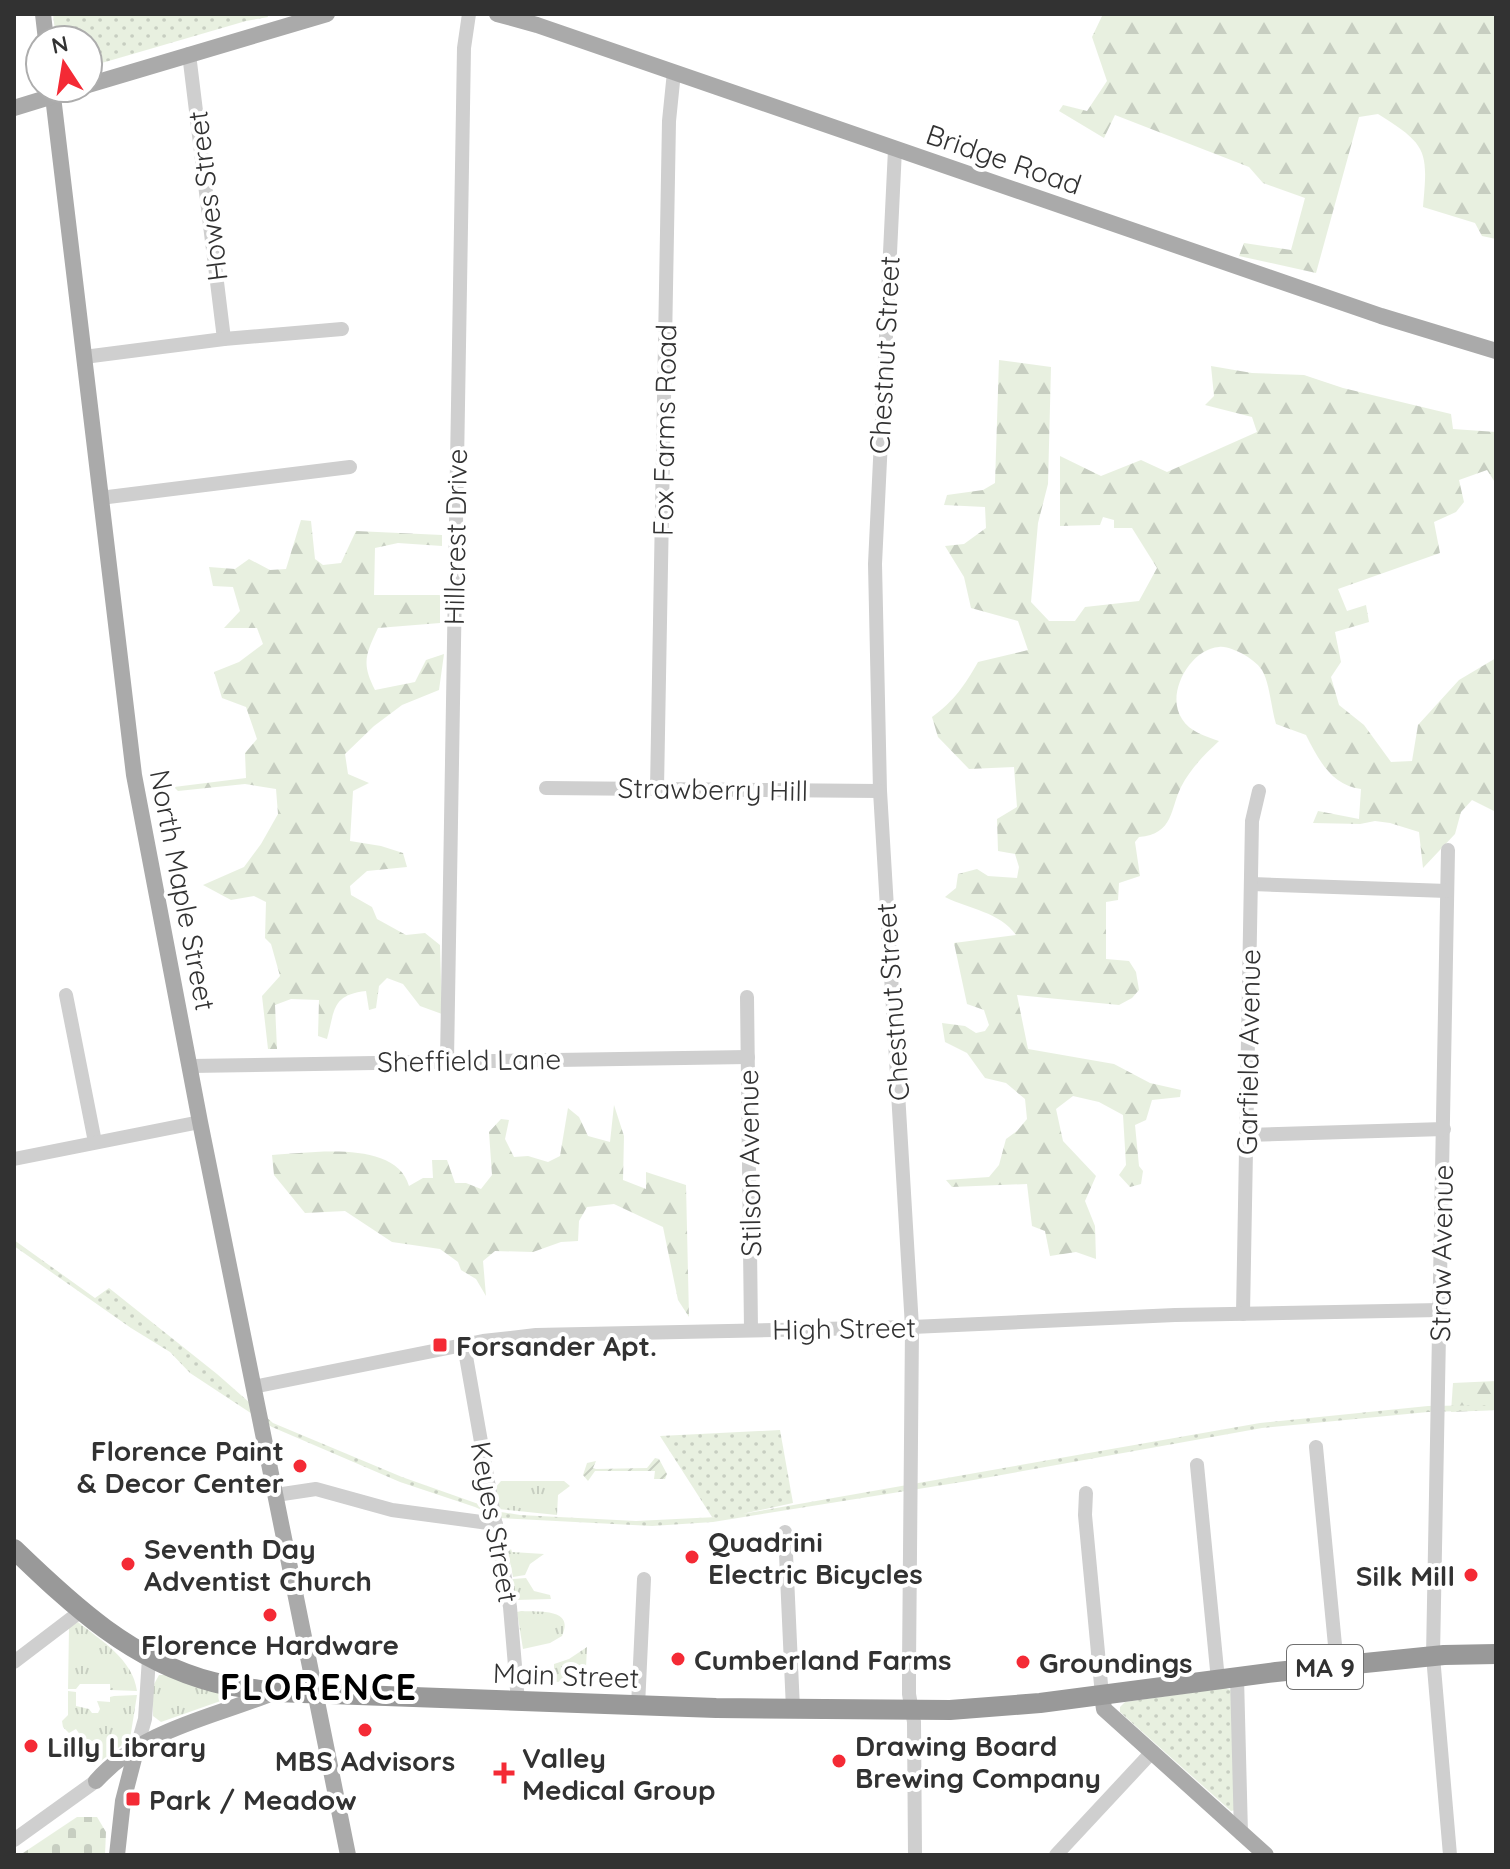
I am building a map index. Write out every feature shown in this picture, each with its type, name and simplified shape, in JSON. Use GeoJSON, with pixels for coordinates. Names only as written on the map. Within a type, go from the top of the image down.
{"type":"FeatureCollection","features":[{"type":"Feature","properties":{"kind":"highway","name":"MA 9"},"geometry":{"type":"LineString","coordinates":[[14,1549],[81,1611],[114,1637],[149,1658],[214,1682],[275,1692],[316,1694]]}},
{"type":"Feature","properties":{"kind":"highway","name":"MA 9"},"geometry":{"type":"LineString","coordinates":[[1102,1695],[1433,1656],[1496,1654]]}},
{"type":"Feature","properties":{"kind":"highway","name":"Main Street"},"geometry":{"type":"LineString","coordinates":[[316,1694],[638,1706],[913,1710],[1001,1707],[1102,1695]]}},
{"type":"Feature","properties":{"kind":"main road"},"geometry":{"type":"LineString","coordinates":[[104,80],[327,14]]}},
{"type":"Feature","properties":{"kind":"main road","name":"Bridge Road"},"geometry":{"type":"LineString","coordinates":[[497,14],[538,19],[674,72],[895,149],[1381,316],[1496,351]]}},
{"type":"Feature","properties":{"kind":"main road","name":"North Maple Street"},"geometry":{"type":"LineString","coordinates":[[53,104],[134,775],[200,1122],[348,1855]]}},
{"type":"Feature","properties":{"kind":"main road"},"geometry":{"type":"LineString","coordinates":[[96,1781],[137,1747],[169,1729],[275,1692]]}},
{"type":"Feature","properties":{"kind":"main road"},"geometry":{"type":"LineString","coordinates":[[1102,1695],[1104,1709],[1266,1855]]}},
{"type":"Feature","properties":{"kind":"main road"},"geometry":{"type":"LineString","coordinates":[[117,1855],[128,1779],[137,1747]]}},
{"type":"Feature","properties":{"kind":"main road"},"geometry":{"type":"LineString","coordinates":[[96,1781],[107,1777],[128,1779]]}},
{"type":"Feature","properties":{"kind":"street","name":"Hillcrest Drive"},"geometry":{"type":"LineString","coordinates":[[447,1060],[464,48],[469,14]]}},
{"type":"Feature","properties":{"kind":"street","name":"Howes Street"},"geometry":{"type":"LineString","coordinates":[[189,54],[224,339]]}},
{"type":"Feature","properties":{"kind":"street","name":"Fox Farms Road"},"geometry":{"type":"LineString","coordinates":[[657,789],[669,137],[674,72]]}},
{"type":"Feature","properties":{"kind":"street","name":"Chestnut Street"},"geometry":{"type":"LineString","coordinates":[[895,149],[875,564],[880,791],[912,1327],[909,1666],[913,1710],[915,1855]]}},
{"type":"Feature","properties":{"kind":"street"},"geometry":{"type":"LineString","coordinates":[[84,357],[224,339],[342,329]]}},
{"type":"Feature","properties":{"kind":"street"},"geometry":{"type":"LineString","coordinates":[[100,498],[350,467]]}},
{"type":"Feature","properties":{"kind":"street","name":"Strawberry Hill"},"geometry":{"type":"LineString","coordinates":[[546,788],[880,791]]}},
{"type":"Feature","properties":{"kind":"street","name":"Garfield Avenue"},"geometry":{"type":"LineString","coordinates":[[1243,1314],[1252,821],[1259,791]]}},
{"type":"Feature","properties":{"kind":"street","name":"Straw Avenue"},"geometry":{"type":"LineString","coordinates":[[1448,850],[1433,1656],[1450,1855]]}},
{"type":"Feature","properties":{"kind":"street"},"geometry":{"type":"LineString","coordinates":[[1252,884],[1447,891]]}},
{"type":"Feature","properties":{"kind":"street"},"geometry":{"type":"LineString","coordinates":[[66,995],[95,1142]]}},
{"type":"Feature","properties":{"kind":"street","name":"Stilson Avenue"},"geometry":{"type":"LineString","coordinates":[[747,997],[751,1330]]}},
{"type":"Feature","properties":{"kind":"street","name":"Sheffield Lane"},"geometry":{"type":"LineString","coordinates":[[190,1066],[748,1057]]}},
{"type":"Feature","properties":{"kind":"street"},"geometry":{"type":"LineString","coordinates":[[14,1159],[200,1122]]}},
{"type":"Feature","properties":{"kind":"street"},"geometry":{"type":"LineString","coordinates":[[1246,1135],[1444,1129]]}},
{"type":"Feature","properties":{"kind":"street","name":"High Street"},"geometry":{"type":"LineString","coordinates":[[253,1387],[464,1345],[536,1335],[1440,1310]]}},
{"type":"Feature","properties":{"kind":"street","name":"Keyes Street"},"geometry":{"type":"LineString","coordinates":[[464,1345],[513,1622],[518,1701]]}},
{"type":"Feature","properties":{"kind":"street"},"geometry":{"type":"LineString","coordinates":[[1316,1447],[1337,1666]]}},
{"type":"Feature","properties":{"kind":"street"},"geometry":{"type":"LineString","coordinates":[[1197,1465],[1228,1679],[1241,1834]]}},
{"type":"Feature","properties":{"kind":"street"},"geometry":{"type":"LineString","coordinates":[[276,1495],[316,1489],[392,1510],[496,1524]]}},
{"type":"Feature","properties":{"kind":"street"},"geometry":{"type":"LineString","coordinates":[[1086,1493],[1085,1515],[1102,1695]]}},
{"type":"Feature","properties":{"kind":"street"},"geometry":{"type":"LineString","coordinates":[[785,1532],[793,1709]]}},
{"type":"Feature","properties":{"kind":"street"},"geometry":{"type":"LineString","coordinates":[[638,1706],[644,1579]]}},
{"type":"Feature","properties":{"kind":"street"},"geometry":{"type":"LineString","coordinates":[[14,1662],[81,1611]]}},
{"type":"Feature","properties":{"kind":"street"},"geometry":{"type":"LineString","coordinates":[[137,1747],[145,1719],[149,1658]]}},
{"type":"Feature","properties":{"kind":"street"},"geometry":{"type":"LineString","coordinates":[[1056,1855],[1152,1752]]}},
{"type":"Feature","properties":{"kind":"street"},"geometry":{"type":"LineString","coordinates":[[14,1840],[96,1781]]}},
{"type":"Feature","properties":{"kind":"green space"},"geometry":{"type":"Polygon","coordinates":[[[53,14],[267,14],[268,17],[104,62],[104,24],[54,24],[53,14]]]}},
{"type":"Feature","properties":{"kind":"green space"},"geometry":{"type":"Polygon","coordinates":[[[1103,14],[1496,14],[1496,239],[1482,236],[1475,223],[1423,207],[1425,173],[1421,151],[1407,134],[1378,114],[1359,117],[1316,273],[1239,256],[1244,243],[1291,250],[1305,198],[1263,183],[1249,167],[1115,115],[1104,138],[1059,111],[1063,105],[1087,111],[1107,81],[1092,37],[1103,14]]]}},
{"type":"Feature","properties":{"kind":"green space"},"geometry":{"type":"Polygon","coordinates":[[[999,360],[1051,367],[1048,484],[1038,523],[1031,602],[1049,621],[1075,621],[1085,607],[1139,601],[1157,568],[1132,528],[1114,528],[1114,520],[1103,517],[1100,525],[1060,526],[1060,456],[1101,476],[1141,460],[1167,472],[1257,432],[1252,417],[1205,405],[1214,396],[1211,366],[1252,373],[1304,375],[1343,388],[1451,414],[1453,429],[1496,432],[1496,484],[1487,470],[1459,480],[1464,502],[1456,512],[1434,522],[1440,553],[1338,589],[1347,611],[1366,605],[1369,622],[1335,632],[1341,662],[1331,677],[1339,705],[1364,725],[1391,762],[1412,761],[1418,725],[1459,680],[1496,658],[1496,812],[1472,800],[1461,812],[1455,834],[1423,868],[1419,832],[1375,821],[1360,824],[1313,823],[1318,811],[1359,819],[1361,789],[1341,782],[1327,770],[1306,735],[1276,724],[1267,682],[1256,663],[1228,648],[1208,650],[1183,674],[1177,697],[1178,709],[1189,727],[1219,741],[1185,780],[1165,826],[1150,835],[1139,837],[1135,842],[1140,876],[1119,883],[1118,900],[1106,902],[1106,959],[1129,961],[1136,972],[1139,990],[1119,1005],[1017,995],[1028,1049],[1114,1064],[1150,1083],[1181,1090],[1180,1097],[1152,1100],[1146,1120],[1135,1125],[1139,1166],[1143,1171],[1141,1184],[1130,1187],[1119,1175],[1126,1165],[1123,1115],[1099,1102],[1073,1096],[1056,1109],[1063,1141],[1096,1176],[1085,1201],[1095,1226],[1096,1259],[1076,1252],[1050,1256],[1045,1231],[1032,1226],[1027,1184],[952,1187],[946,1180],[989,1177],[999,1165],[1006,1139],[1027,1119],[1025,1099],[1006,1083],[985,1078],[967,1053],[945,1042],[942,1023],[965,1026],[976,1033],[985,1031],[989,1025],[984,1010],[967,1004],[954,943],[1016,935],[993,916],[945,897],[956,888],[958,874],[977,869],[988,876],[1017,878],[1019,867],[1015,854],[998,851],[997,819],[1017,807],[1014,767],[969,769],[938,737],[932,717],[958,692],[978,662],[1028,650],[1018,621],[971,608],[964,577],[945,546],[964,544],[986,528],[985,507],[944,505],[947,495],[983,490],[995,483],[999,360]]]}},
{"type":"Feature","properties":{"kind":"green space"},"geometry":{"type":"Polygon","coordinates":[[[301,520],[311,521],[315,559],[323,565],[341,563],[356,531],[442,535],[442,546],[398,543],[375,548],[374,595],[440,595],[440,623],[378,628],[367,659],[368,673],[375,690],[415,682],[426,660],[444,654],[439,690],[402,705],[345,754],[348,774],[369,783],[353,791],[350,841],[403,853],[407,867],[367,871],[350,886],[351,895],[372,907],[377,919],[406,935],[425,933],[440,945],[442,1014],[420,1006],[403,984],[387,978],[379,986],[376,1008],[369,1010],[366,991],[341,1000],[334,1012],[327,1039],[318,1036],[319,1000],[291,999],[275,1005],[277,1049],[268,1049],[262,996],[280,976],[271,944],[265,938],[266,902],[254,896],[231,900],[203,885],[244,867],[278,814],[276,789],[245,784],[178,791],[174,787],[246,778],[245,753],[257,739],[246,707],[222,698],[214,672],[239,662],[263,644],[257,628],[224,628],[240,611],[233,587],[213,586],[209,567],[235,569],[249,559],[270,570],[286,569],[301,520]]]}},
{"type":"Feature","properties":{"kind":"green space"},"geometry":{"type":"Polygon","coordinates":[[[614,1105],[624,1136],[623,1180],[646,1189],[646,1172],[686,1185],[689,1317],[678,1300],[663,1227],[614,1204],[587,1207],[579,1221],[578,1241],[561,1242],[533,1252],[495,1251],[483,1261],[486,1296],[476,1279],[461,1270],[458,1262],[440,1249],[392,1242],[345,1211],[305,1213],[274,1175],[272,1155],[350,1152],[387,1161],[401,1171],[409,1186],[423,1178],[433,1178],[432,1160],[447,1160],[455,1183],[466,1183],[481,1189],[492,1175],[489,1132],[501,1119],[509,1120],[505,1139],[514,1157],[528,1156],[548,1162],[560,1156],[568,1108],[579,1117],[588,1136],[610,1142],[614,1105]]]}},
{"type":"Feature","properties":{"kind":"green space"},"geometry":{"type":"Polygon","coordinates":[[[14,1240],[95,1298],[109,1288],[273,1423],[402,1477],[501,1512],[520,1515],[636,1521],[717,1517],[712,1517],[660,1436],[780,1430],[793,1503],[742,1514],[1260,1423],[1428,1406],[1496,1405],[1496,1410],[1428,1412],[1262,1428],[968,1481],[713,1522],[652,1526],[499,1518],[400,1482],[272,1427],[190,1373],[170,1352],[14,1246],[14,1240]]]}},
{"type":"Feature","properties":{"kind":"green space"},"geometry":{"type":"Polygon","coordinates":[[[1496,1381],[1496,1410],[1451,1412],[1453,1383],[1496,1381]]]}},
{"type":"Feature","properties":{"kind":"green space"},"geometry":{"type":"Polygon","coordinates":[[[655,1458],[659,1459],[667,1474],[665,1479],[654,1479],[655,1471],[595,1471],[588,1481],[583,1475],[587,1463],[596,1461],[593,1468],[596,1469],[647,1468],[655,1458]]]}},
{"type":"Feature","properties":{"kind":"green space"},"geometry":{"type":"Polygon","coordinates":[[[501,1481],[564,1481],[570,1486],[558,1495],[557,1515],[499,1509],[495,1488],[501,1481]]]}},
{"type":"Feature","properties":{"kind":"green space"},"geometry":{"type":"Polygon","coordinates":[[[511,1549],[512,1552],[544,1554],[530,1564],[525,1575],[513,1577],[508,1552],[511,1549]]]}},
{"type":"Feature","properties":{"kind":"green space"},"geometry":{"type":"Polygon","coordinates":[[[526,1578],[534,1591],[550,1595],[551,1599],[516,1600],[511,1583],[513,1579],[526,1578]]]}},
{"type":"Feature","properties":{"kind":"green space"},"geometry":{"type":"Polygon","coordinates":[[[517,1612],[559,1616],[564,1620],[562,1636],[550,1643],[523,1649],[517,1612]]]}},
{"type":"Feature","properties":{"kind":"green space"},"geometry":{"type":"Polygon","coordinates":[[[78,1622],[122,1660],[137,1691],[110,1690],[110,1684],[80,1684],[76,1689],[68,1689],[69,1628],[78,1622]]]}},
{"type":"Feature","properties":{"kind":"green space"},"geometry":{"type":"Polygon","coordinates":[[[587,1647],[585,1688],[569,1686],[565,1679],[551,1681],[554,1664],[569,1659],[587,1647]]]}},
{"type":"Feature","properties":{"kind":"green space"},"geometry":{"type":"Polygon","coordinates":[[[159,1675],[229,1695],[229,1698],[161,1722],[153,1716],[153,1686],[159,1675]]]}},
{"type":"Feature","properties":{"kind":"green space"},"geometry":{"type":"Polygon","coordinates":[[[1225,1688],[1231,1690],[1235,1810],[1231,1811],[1120,1712],[1125,1702],[1225,1688]]]}},
{"type":"Feature","properties":{"kind":"green space"},"geometry":{"type":"Polygon","coordinates":[[[68,1691],[76,1692],[76,1706],[89,1709],[92,1713],[98,1713],[100,1709],[97,1701],[110,1702],[110,1697],[137,1695],[130,1739],[94,1766],[90,1762],[95,1757],[76,1729],[69,1733],[63,1727],[62,1721],[68,1715],[68,1691]]]}},
{"type":"Feature","properties":{"kind":"green space"},"geometry":{"type":"Polygon","coordinates":[[[77,1817],[97,1817],[106,1832],[105,1855],[20,1855],[77,1817]]]}},
{"type":"Feature","properties":{"kind":"place","name":"Forsander Apt."},"geometry":{"type":"Point","coordinates":[440,1345]}},
{"type":"Feature","properties":{"kind":"place","name":"Florence Paint & Decor Center"},"geometry":{"type":"Point","coordinates":[300,1466]}},
{"type":"Feature","properties":{"kind":"place","name":"Quadrini Electric Bicycles"},"geometry":{"type":"Point","coordinates":[692,1557]}},
{"type":"Feature","properties":{"kind":"place","name":"Seventh Day Adventist Church"},"geometry":{"type":"Point","coordinates":[128,1564]}},
{"type":"Feature","properties":{"kind":"place","name":"Silk Mill"},"geometry":{"type":"Point","coordinates":[1471,1575]}},
{"type":"Feature","properties":{"kind":"place","name":"Florence Hardware"},"geometry":{"type":"Point","coordinates":[270,1615]}},
{"type":"Feature","properties":{"kind":"place","name":"Cumberland Farms"},"geometry":{"type":"Point","coordinates":[678,1659]}},
{"type":"Feature","properties":{"kind":"place","name":"Groundings"},"geometry":{"type":"Point","coordinates":[1023,1662]}},
{"type":"Feature","properties":{"kind":"place","name":"MBS Advisors"},"geometry":{"type":"Point","coordinates":[365,1730]}},
{"type":"Feature","properties":{"kind":"place","name":"Lilly Library"},"geometry":{"type":"Point","coordinates":[31,1746]}},
{"type":"Feature","properties":{"kind":"place","name":"Drawing Board Brewing Company"},"geometry":{"type":"Point","coordinates":[839,1761]}},
{"type":"Feature","properties":{"kind":"place","name":"Valley Medical Group"},"geometry":{"type":"Point","coordinates":[504,1773]}},
{"type":"Feature","properties":{"kind":"place","name":"Park / Meadow"},"geometry":{"type":"Point","coordinates":[133,1799]}},
{"type":"Feature","properties":{"kind":"district","name":"FLORENCE"},"geometry":{"type":"Point","coordinates":[319,1686]}}]}
